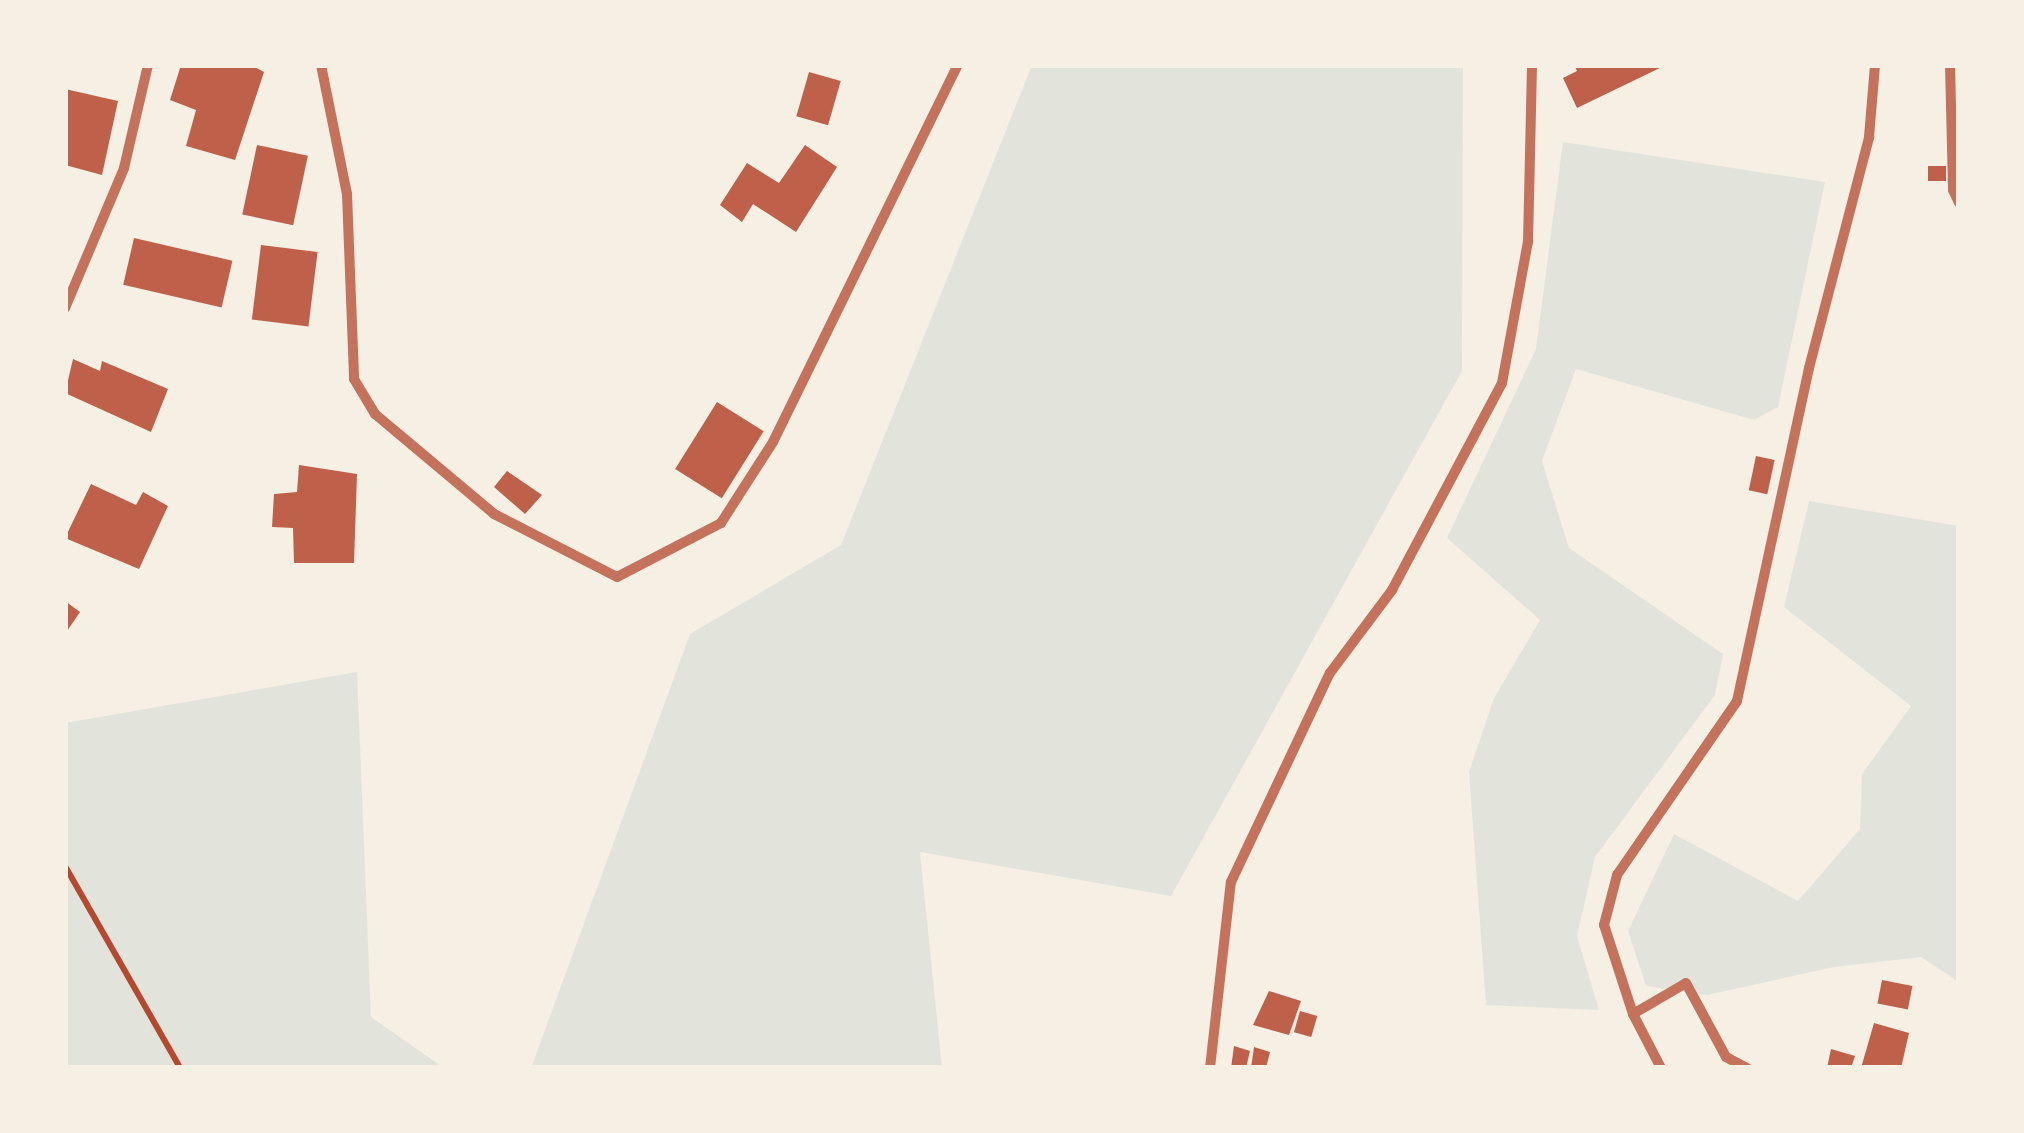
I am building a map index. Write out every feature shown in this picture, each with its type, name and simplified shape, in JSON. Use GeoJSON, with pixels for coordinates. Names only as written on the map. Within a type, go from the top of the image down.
{"type":"FeatureCollection","features":[{"type":"Feature","properties":{"kind":"street"},"geometry":{"type":"LineString","coordinates":[[65,308],[124,168],[148,65]]}},
{"type":"Feature","properties":{"kind":"street"},"geometry":{"type":"LineString","coordinates":[[322,65],[347,194],[354,379],[368,402],[408,444],[494,514],[617,577],[721,523],[773,442],[958,65]]}},
{"type":"Feature","properties":{"kind":"street"},"geometry":{"type":"LineString","coordinates":[[1210,1068],[1231,882],[1330,674],[1392,590],[1502,383],[1528,242],[1532,65]]}},
{"type":"Feature","properties":{"kind":"street"},"geometry":{"type":"LineString","coordinates":[[1662,1068],[1633,1014],[1604,924],[1618,875],[1737,701],[1809,368],[1869,137],[1875,65]]}},
{"type":"Feature","properties":{"kind":"street"},"geometry":{"type":"LineString","coordinates":[[1950,65],[1953,190],[1959,203]]}},
{"type":"Feature","properties":{"kind":"street"},"geometry":{"type":"LineString","coordinates":[[1633,1014],[1686,984],[1726,1057],[1747,1068]]}},
{"type":"Feature","properties":{"kind":"path"},"geometry":{"type":"LineString","coordinates":[[65,866],[180,1068]]}},
{"type":"Feature","properties":{"kind":"shaded area"},"geometry":{"type":"Polygon","coordinates":[[[1032,65],[1463,65],[1462,371],[1171,896],[920,852],[942,1068],[531,1068],[690,634],[841,545],[1032,65]]]}},
{"type":"Feature","properties":{"kind":"shaded area"},"geometry":{"type":"Polygon","coordinates":[[[1563,142],[1825,182],[1778,407],[1754,420],[1576,369],[1542,461],[1569,548],[1723,654],[1715,695],[1595,857],[1577,936],[1599,1010],[1486,1005],[1469,772],[1494,698],[1540,620],[1447,538],[1536,349],[1563,142]]]}},
{"type":"Feature","properties":{"kind":"shaded area"},"geometry":{"type":"Polygon","coordinates":[[[1809,501],[1959,526],[1959,982],[1921,957],[1834,967],[1707,995],[1646,986],[1628,931],[1674,834],[1798,901],[1860,829],[1862,774],[1911,706],[1784,607],[1809,501]]]}},
{"type":"Feature","properties":{"kind":"shaded area"},"geometry":{"type":"Polygon","coordinates":[[[357,672],[371,1017],[444,1068],[65,1068],[65,723],[357,672]]]}},
{"type":"Feature","properties":{"kind":"building"},"geometry":{"type":"Polygon","coordinates":[[[181,65],[251,65],[264,72],[235,160],[186,146],[196,110],[170,100],[181,65]]]}},
{"type":"Feature","properties":{"kind":"building"},"geometry":{"type":"Polygon","coordinates":[[[1574,65],[1666,65],[1577,108],[1563,78],[1577,71],[1574,65]]]}},
{"type":"Feature","properties":{"kind":"building"},"geometry":{"type":"Polygon","coordinates":[[[809,72],[841,81],[828,125],[796,116],[809,72]]]}},
{"type":"Feature","properties":{"kind":"building"},"geometry":{"type":"Polygon","coordinates":[[[65,89],[118,101],[102,175],[65,165],[65,89]]]}},
{"type":"Feature","properties":{"kind":"building"},"geometry":{"type":"Polygon","coordinates":[[[257,145],[308,156],[293,225],[242,214],[257,145]]]}},
{"type":"Feature","properties":{"kind":"building"},"geometry":{"type":"Polygon","coordinates":[[[805,145],[837,167],[796,232],[753,204],[742,222],[720,205],[747,163],[779,183],[805,145]]]}},
{"type":"Feature","properties":{"kind":"building"},"geometry":{"type":"Polygon","coordinates":[[[1928,166],[1946,166],[1946,181],[1928,181],[1928,166]]]}},
{"type":"Feature","properties":{"kind":"building"},"geometry":{"type":"Polygon","coordinates":[[[134,238],[232,261],[222,307],[123,285],[134,238]]]}},
{"type":"Feature","properties":{"kind":"building"},"geometry":{"type":"Polygon","coordinates":[[[261,245],[318,252],[308,326],[252,319],[261,245]]]}},
{"type":"Feature","properties":{"kind":"building"},"geometry":{"type":"Polygon","coordinates":[[[73,359],[100,371],[102,361],[168,389],[151,432],[65,393],[73,359]]]}},
{"type":"Feature","properties":{"kind":"building"},"geometry":{"type":"Polygon","coordinates":[[[717,402],[764,431],[722,498],[675,469],[717,402]]]}},
{"type":"Feature","properties":{"kind":"building"},"geometry":{"type":"Polygon","coordinates":[[[1756,456],[1775,460],[1767,494],[1749,490],[1756,456]]]}},
{"type":"Feature","properties":{"kind":"building"},"geometry":{"type":"Polygon","coordinates":[[[299,465],[357,474],[354,563],[294,563],[293,528],[272,527],[274,494],[297,492],[299,465]]]}},
{"type":"Feature","properties":{"kind":"building"},"geometry":{"type":"Polygon","coordinates":[[[507,471],[542,495],[525,514],[494,487],[507,471]]]}},
{"type":"Feature","properties":{"kind":"building"},"geometry":{"type":"Polygon","coordinates":[[[91,484],[136,505],[143,492],[168,506],[139,569],[65,538],[91,484]]]}},
{"type":"Feature","properties":{"kind":"building"},"geometry":{"type":"Polygon","coordinates":[[[65,601],[80,612],[65,634],[65,601]]]}},
{"type":"Feature","properties":{"kind":"building"},"geometry":{"type":"Polygon","coordinates":[[[1882,980],[1912,986],[1908,1009],[1877,1004],[1882,980]]]}},
{"type":"Feature","properties":{"kind":"building"},"geometry":{"type":"Polygon","coordinates":[[[1269,991],[1301,1001],[1289,1035],[1253,1025],[1269,991]]]}},
{"type":"Feature","properties":{"kind":"building"},"geometry":{"type":"Polygon","coordinates":[[[1300,1011],[1317,1016],[1311,1037],[1294,1032],[1300,1011]]]}},
{"type":"Feature","properties":{"kind":"building"},"geometry":{"type":"Polygon","coordinates":[[[1874,1023],[1909,1033],[1901,1068],[1861,1068],[1874,1023]]]}},
{"type":"Feature","properties":{"kind":"building"},"geometry":{"type":"Polygon","coordinates":[[[1234,1046],[1250,1051],[1246,1068],[1231,1068],[1234,1046]]]}},
{"type":"Feature","properties":{"kind":"building"},"geometry":{"type":"Polygon","coordinates":[[[1254,1047],[1270,1052],[1266,1068],[1251,1068],[1254,1047]]]}},
{"type":"Feature","properties":{"kind":"building"},"geometry":{"type":"Polygon","coordinates":[[[1831,1049],[1855,1056],[1851,1068],[1827,1068],[1831,1049]]]}}]}
